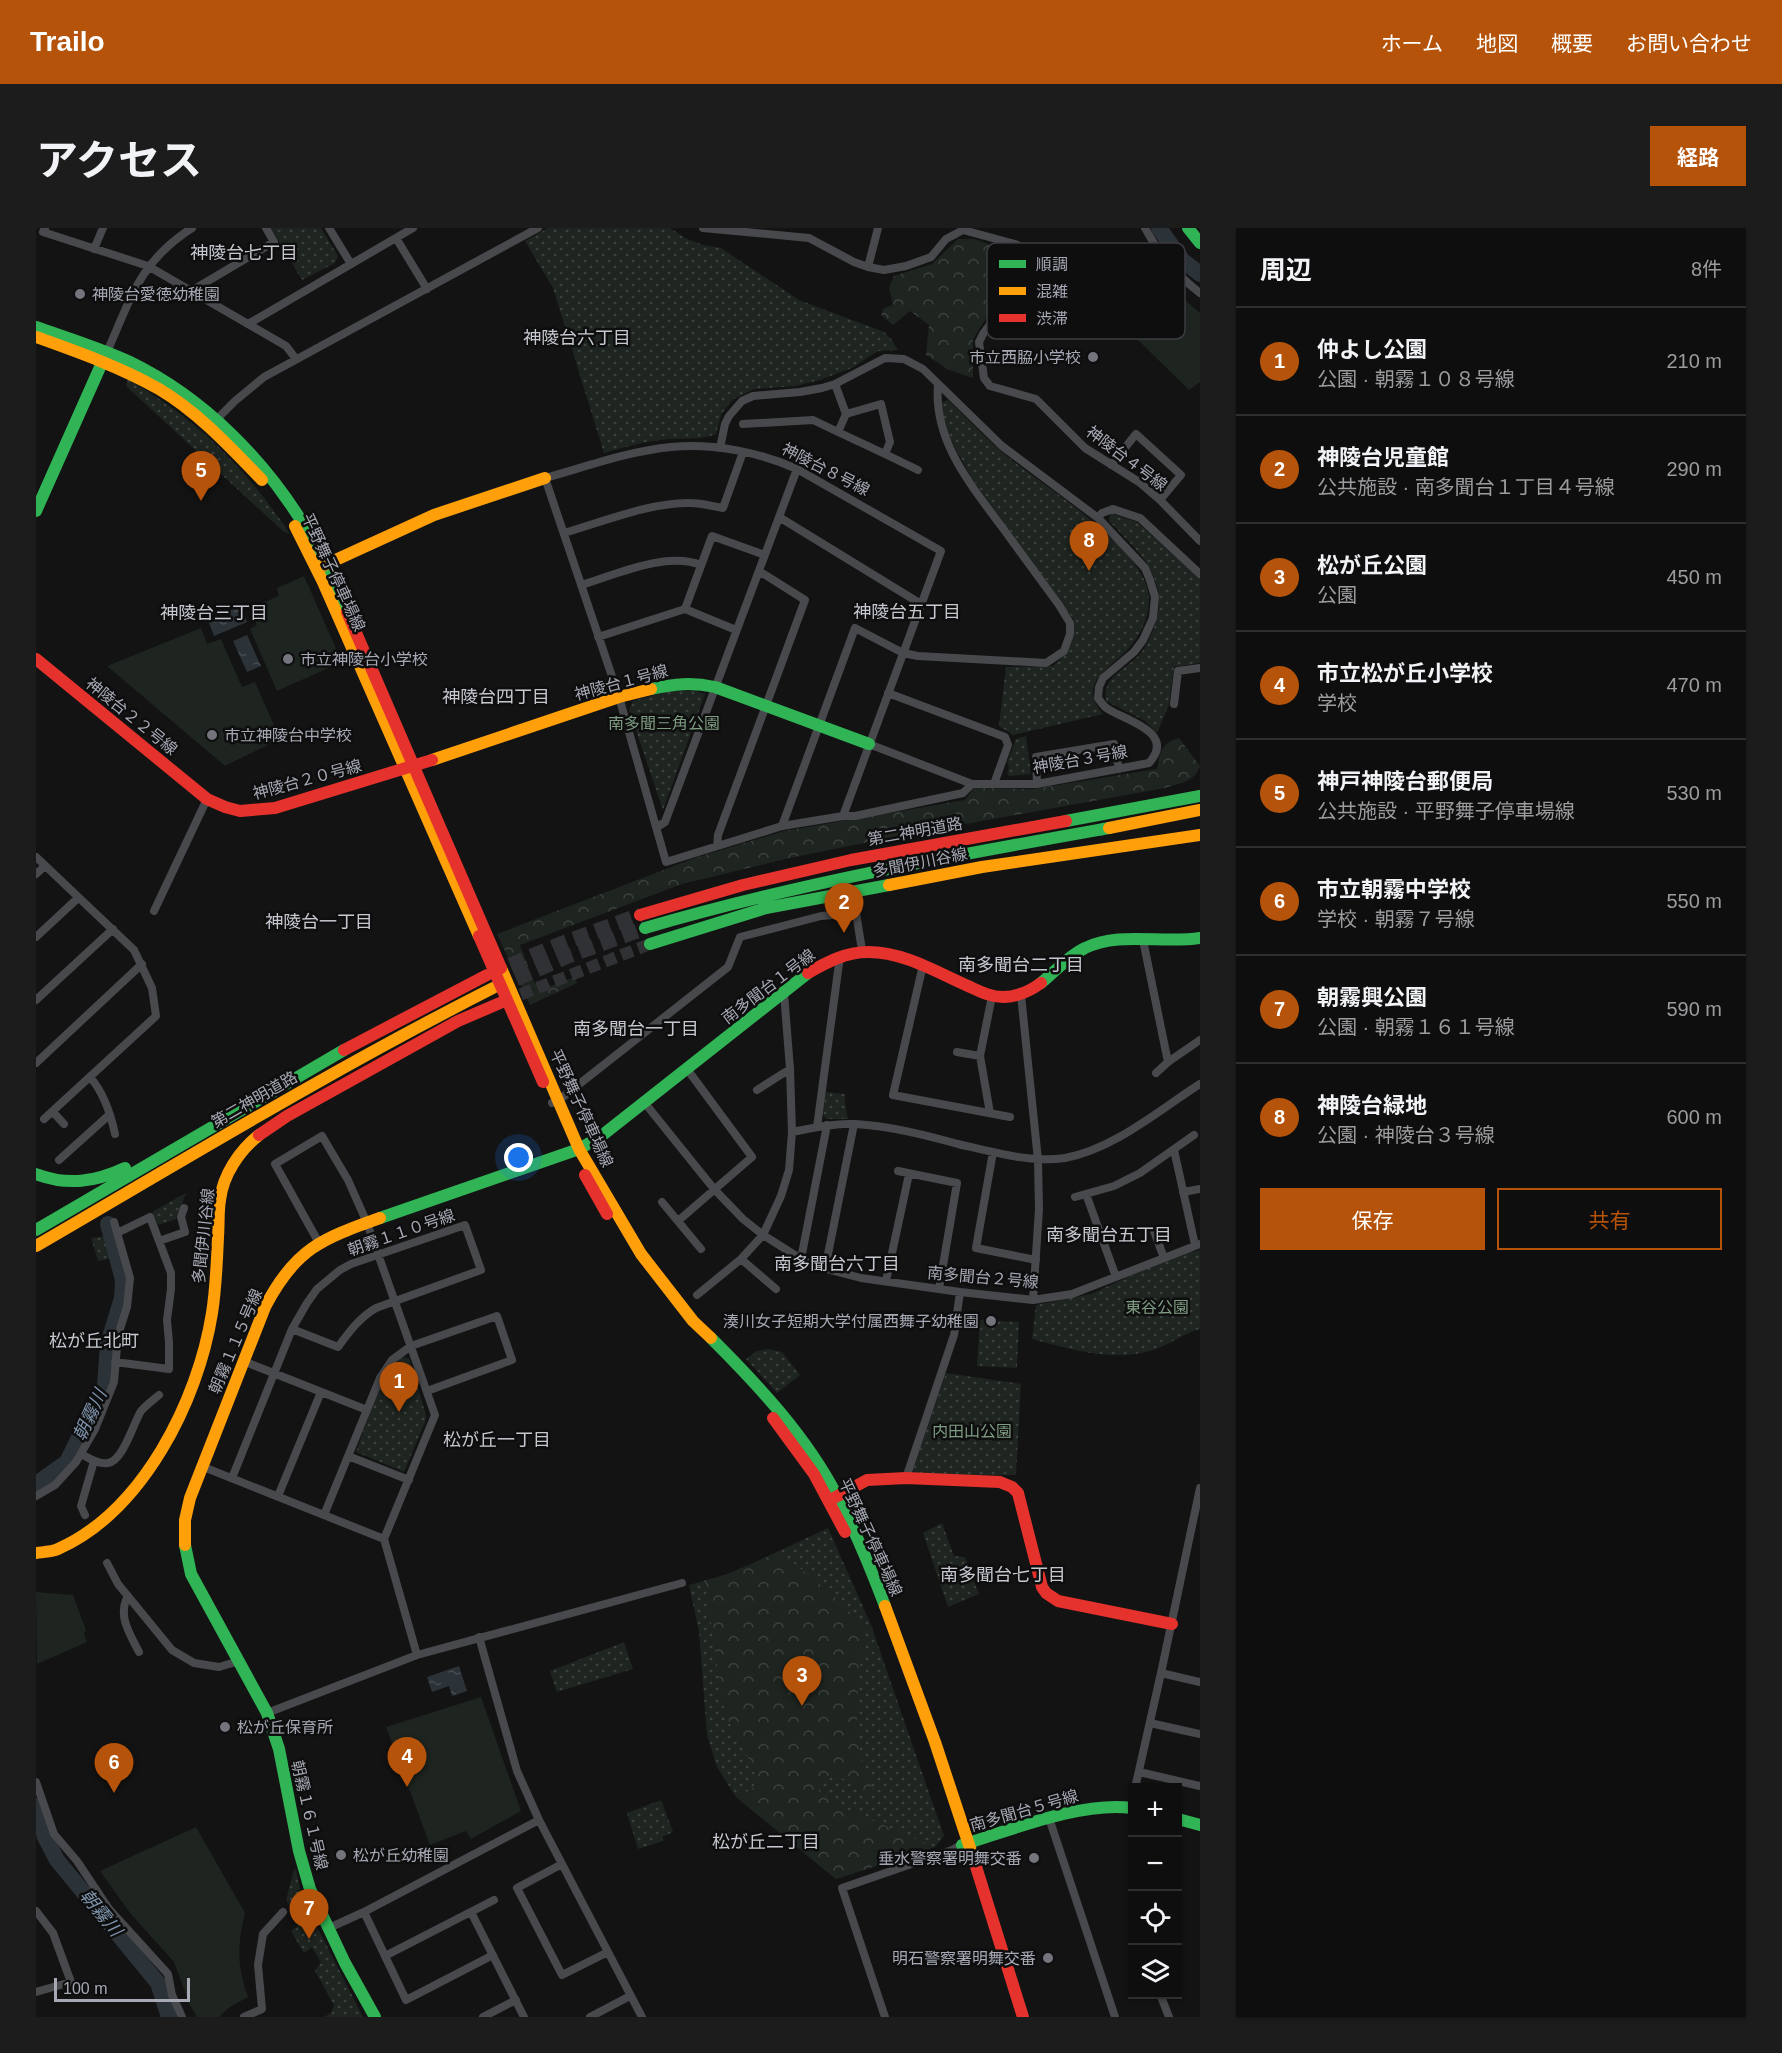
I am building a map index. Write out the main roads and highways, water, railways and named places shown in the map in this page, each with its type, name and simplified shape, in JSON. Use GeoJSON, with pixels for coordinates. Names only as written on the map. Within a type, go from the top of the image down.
{"type":"FeatureCollection","features":[{"type":"Feature","properties":{"kind":"main road"},"geometry":{"type":"LineString","coordinates":[[1188,228],[1200,243]]}},
{"type":"Feature","properties":{"kind":"main road","name":"平野舞子停車場線"},"geometry":{"type":"LineString","coordinates":[[36,327],[105,357]]}},
{"type":"Feature","properties":{"kind":"main road","name":"平野舞子停車場線"},"geometry":{"type":"LineString","coordinates":[[36,337],[132,363],[178,391],[252,455],[299,517],[411,767],[576,1150],[640,1254],[693,1321],[749,1376],[804,1443],[879,1590],[1023,2017]]}},
{"type":"Feature","properties":{"kind":"main road"},"geometry":{"type":"LineString","coordinates":[[36,511],[105,357]]}},
{"type":"Feature","properties":{"kind":"main road","name":"神陵台８号線"},"geometry":{"type":"LineString","coordinates":[[321,566],[434,515],[545,478]]}},
{"type":"Feature","properties":{"kind":"main road","name":"神陵台２２号線"},"geometry":{"type":"LineString","coordinates":[[36,658],[207,799]]}},
{"type":"Feature","properties":{"kind":"main road","name":"神陵台１号線"},"geometry":{"type":"LineString","coordinates":[[411,767],[619,697],[675,684],[696,683],[715,687],[870,744]]}},
{"type":"Feature","properties":{"kind":"main road","name":"神陵台２０号線"},"geometry":{"type":"LineString","coordinates":[[207,799],[224,808],[256,811],[275,808],[411,767]]}},
{"type":"Feature","properties":{"kind":"main road","name":"第二神明道路"},"geometry":{"type":"LineString","coordinates":[[640,915],[743,885],[851,860],[1200,796]]}},
{"type":"Feature","properties":{"kind":"main road","name":"第二神明道路"},"geometry":{"type":"LineString","coordinates":[[645,928],[743,899],[827,879],[1200,810]]}},
{"type":"Feature","properties":{"kind":"main road","name":"多聞伊川谷線"},"geometry":{"type":"LineString","coordinates":[[650,944],[766,908],[982,867],[1200,835]]}},
{"type":"Feature","properties":{"kind":"main road","name":"南多聞台１号線"},"geometry":{"type":"LineString","coordinates":[[576,1150],[600,1137],[822,963],[840,956],[862,950],[889,952],[992,996],[1021,995],[1038,986],[1082,949],[1104,939],[1178,941],[1200,938]]}},
{"type":"Feature","properties":{"kind":"main road","name":"第二神明道路"},"geometry":{"type":"LineString","coordinates":[[36,1230],[367,1037],[487,975]]}},
{"type":"Feature","properties":{"kind":"main road","name":"第二神明道路"},"geometry":{"type":"LineString","coordinates":[[36,1247],[333,1072],[493,988]]}},
{"type":"Feature","properties":{"kind":"main road","name":"多聞伊川谷線"},"geometry":{"type":"LineString","coordinates":[[36,1552],[56,1550],[90,1532],[114,1510],[150,1469],[174,1426],[200,1363],[211,1316],[221,1191],[234,1161],[246,1145],[260,1132],[297,1110],[458,1021],[500,1003]]}},
{"type":"Feature","properties":{"kind":"main road","name":"朝霧１１５号線"},"geometry":{"type":"LineString","coordinates":[[267,1713],[191,1574],[185,1544],[184,1520],[189,1498],[201,1466],[265,1307],[277,1284],[297,1260],[319,1243],[367,1223],[576,1150]]}},
{"type":"Feature","properties":{"kind":"main road"},"geometry":{"type":"LineString","coordinates":[[36,1174],[63,1182],[85,1183],[135,1163],[160,1157]]}},
{"type":"Feature","properties":{"kind":"main road"},"geometry":{"type":"LineString","coordinates":[[833,1499],[867,1480],[906,1478],[1000,1482],[1012,1487],[1018,1493],[1042,1587],[1046,1593],[1058,1600],[1172,1624]]}},
{"type":"Feature","properties":{"kind":"main road","name":"朝霧１６１号線"},"geometry":{"type":"LineString","coordinates":[[267,1713],[279,1749],[299,1851],[310,1889],[345,1963],[375,2017]]}},
{"type":"Feature","properties":{"kind":"main road","name":"南多聞台５号線"},"geometry":{"type":"LineString","coordinates":[[965,1844],[1049,1818],[1097,1807],[1128,1805]]}},
{"type":"Feature","properties":{"kind":"main road"},"geometry":{"type":"LineString","coordinates":[[1182,1820],[1200,1825]]}},
{"type":"Feature","properties":{"kind":"main road","name":"平野舞子停車場線"},"geometry":{"type":"LineString","coordinates":[[965,1844],[1015,2017]]}},
{"type":"Feature","properties":{"kind":"water"},"geometry":{"type":"Polygon","coordinates":[[[240,606],[247,622],[214,636],[208,620],[240,606]]]}},
{"type":"Feature","properties":{"kind":"water"},"geometry":{"type":"Polygon","coordinates":[[[247,635],[261,666],[247,672],[233,641],[247,635]]]}},
{"type":"Feature","properties":{"kind":"water"},"geometry":{"type":"Polygon","coordinates":[[[459,1666],[467,1691],[452,1696],[449,1686],[432,1692],[427,1677],[459,1666]]]}},
{"type":"Feature","properties":{"kind":"waterway"},"geometry":{"type":"LineString","coordinates":[[1159,228],[1170,243]]}},
{"type":"Feature","properties":{"kind":"waterway"},"geometry":{"type":"LineString","coordinates":[[1185,262],[1200,274]]}},
{"type":"Feature","properties":{"kind":"waterway","name":"朝霧川"},"geometry":{"type":"LineString","coordinates":[[36,1484],[67,1462],[105,1385],[108,1344],[122,1298],[123,1280],[108,1224]]}},
{"type":"Feature","properties":{"kind":"waterway","name":"朝霧川"},"geometry":{"type":"LineString","coordinates":[[36,1806],[45,1837],[57,1860],[158,1983],[169,2017]]}},
{"type":"Feature","properties":{"kind":"tunnel"},"geometry":{"type":"LineString","coordinates":[[489,974],[563,943],[640,915]]}},
{"type":"Feature","properties":{"kind":"tunnel"},"geometry":{"type":"LineString","coordinates":[[495,988],[568,956],[645,928]]}},
{"type":"Feature","properties":{"kind":"tunnel"},"geometry":{"type":"LineString","coordinates":[[504,1001],[650,944]]}},
{"type":"Feature","properties":{"kind":"place","name":"神陵台愛徳幼稚園"},"geometry":{"type":"Point","coordinates":[80,294]}},
{"type":"Feature","properties":{"kind":"place","name":"市立西脇小学校"},"geometry":{"type":"Point","coordinates":[1093,357]}},
{"type":"Feature","properties":{"kind":"place","name":"神戸神陵台郵便局"},"geometry":{"type":"Point","coordinates":[201,501]}},
{"type":"Feature","properties":{"kind":"place","name":"神陵台緑地"},"geometry":{"type":"Point","coordinates":[1089,571]}},
{"type":"Feature","properties":{"kind":"place","name":"市立神陵台小学校"},"geometry":{"type":"Point","coordinates":[288,659]}},
{"type":"Feature","properties":{"kind":"place","name":"市立神陵台中学校"},"geometry":{"type":"Point","coordinates":[212,735]}},
{"type":"Feature","properties":{"kind":"place","name":"神陵台児童館"},"geometry":{"type":"Point","coordinates":[844,933]}},
{"type":"Feature","properties":{"kind":"place","name":"湊川女子短期大学付属西舞子幼稚園"},"geometry":{"type":"Point","coordinates":[991,1321]}},
{"type":"Feature","properties":{"kind":"place","name":"仲よし公園"},"geometry":{"type":"Point","coordinates":[399,1412]}},
{"type":"Feature","properties":{"kind":"place","name":"松が丘公園"},"geometry":{"type":"Point","coordinates":[802,1706]}},
{"type":"Feature","properties":{"kind":"place","name":"松が丘保育所"},"geometry":{"type":"Point","coordinates":[225,1727]}},
{"type":"Feature","properties":{"kind":"place","name":"市立松が丘小学校"},"geometry":{"type":"Point","coordinates":[407,1787]}},
{"type":"Feature","properties":{"kind":"place","name":"市立朝霧中学校"},"geometry":{"type":"Point","coordinates":[114,1793]}},
{"type":"Feature","properties":{"kind":"place","name":"松が丘幼稚園"},"geometry":{"type":"Point","coordinates":[341,1855]}},
{"type":"Feature","properties":{"kind":"place","name":"垂水警察署明舞交番"},"geometry":{"type":"Point","coordinates":[1034,1858]}},
{"type":"Feature","properties":{"kind":"place","name":"朝霧興公園"},"geometry":{"type":"Point","coordinates":[309,1939]}},
{"type":"Feature","properties":{"kind":"place","name":"明石警察署明舞交番"},"geometry":{"type":"Point","coordinates":[1048,1958]}},
{"type":"Feature","properties":{"kind":"district","name":"神陵台七丁目"},"geometry":{"type":"Point","coordinates":[244,253]}},
{"type":"Feature","properties":{"kind":"district","name":"神陵台六丁目"},"geometry":{"type":"Point","coordinates":[577,338]}},
{"type":"Feature","properties":{"kind":"district","name":"神陵台五丁目"},"geometry":{"type":"Point","coordinates":[907,612]}},
{"type":"Feature","properties":{"kind":"district","name":"神陵台三丁目"},"geometry":{"type":"Point","coordinates":[214,613]}},
{"type":"Feature","properties":{"kind":"district","name":"神陵台四丁目"},"geometry":{"type":"Point","coordinates":[496,697]}},
{"type":"Feature","properties":{"kind":"district","name":"神陵台一丁目"},"geometry":{"type":"Point","coordinates":[319,922]}},
{"type":"Feature","properties":{"kind":"district","name":"南多聞台二丁目"},"geometry":{"type":"Point","coordinates":[1021,965]}},
{"type":"Feature","properties":{"kind":"district","name":"南多聞台一丁目"},"geometry":{"type":"Point","coordinates":[636,1029]}},
{"type":"Feature","properties":{"kind":"district","name":"南多聞台五丁目"},"geometry":{"type":"Point","coordinates":[1109,1235]}},
{"type":"Feature","properties":{"kind":"district","name":"南多聞台六丁目"},"geometry":{"type":"Point","coordinates":[837,1264]}},
{"type":"Feature","properties":{"kind":"district","name":"松が丘北町"},"geometry":{"type":"Point","coordinates":[94,1341]}},
{"type":"Feature","properties":{"kind":"district","name":"松が丘一丁目"},"geometry":{"type":"Point","coordinates":[497,1440]}},
{"type":"Feature","properties":{"kind":"district","name":"南多聞台七丁目"},"geometry":{"type":"Point","coordinates":[1003,1575]}},
{"type":"Feature","properties":{"kind":"district","name":"松が丘二丁目"},"geometry":{"type":"Point","coordinates":[766,1842]}},
{"type":"Feature","properties":{"kind":"park label","name":"南多聞三角公園"},"geometry":{"type":"Point","coordinates":[664,723]}},
{"type":"Feature","properties":{"kind":"park label","name":"東谷公園"},"geometry":{"type":"Point","coordinates":[1157,1307]}},
{"type":"Feature","properties":{"kind":"park label","name":"内田山公園"},"geometry":{"type":"Point","coordinates":[972,1431]}}]}
